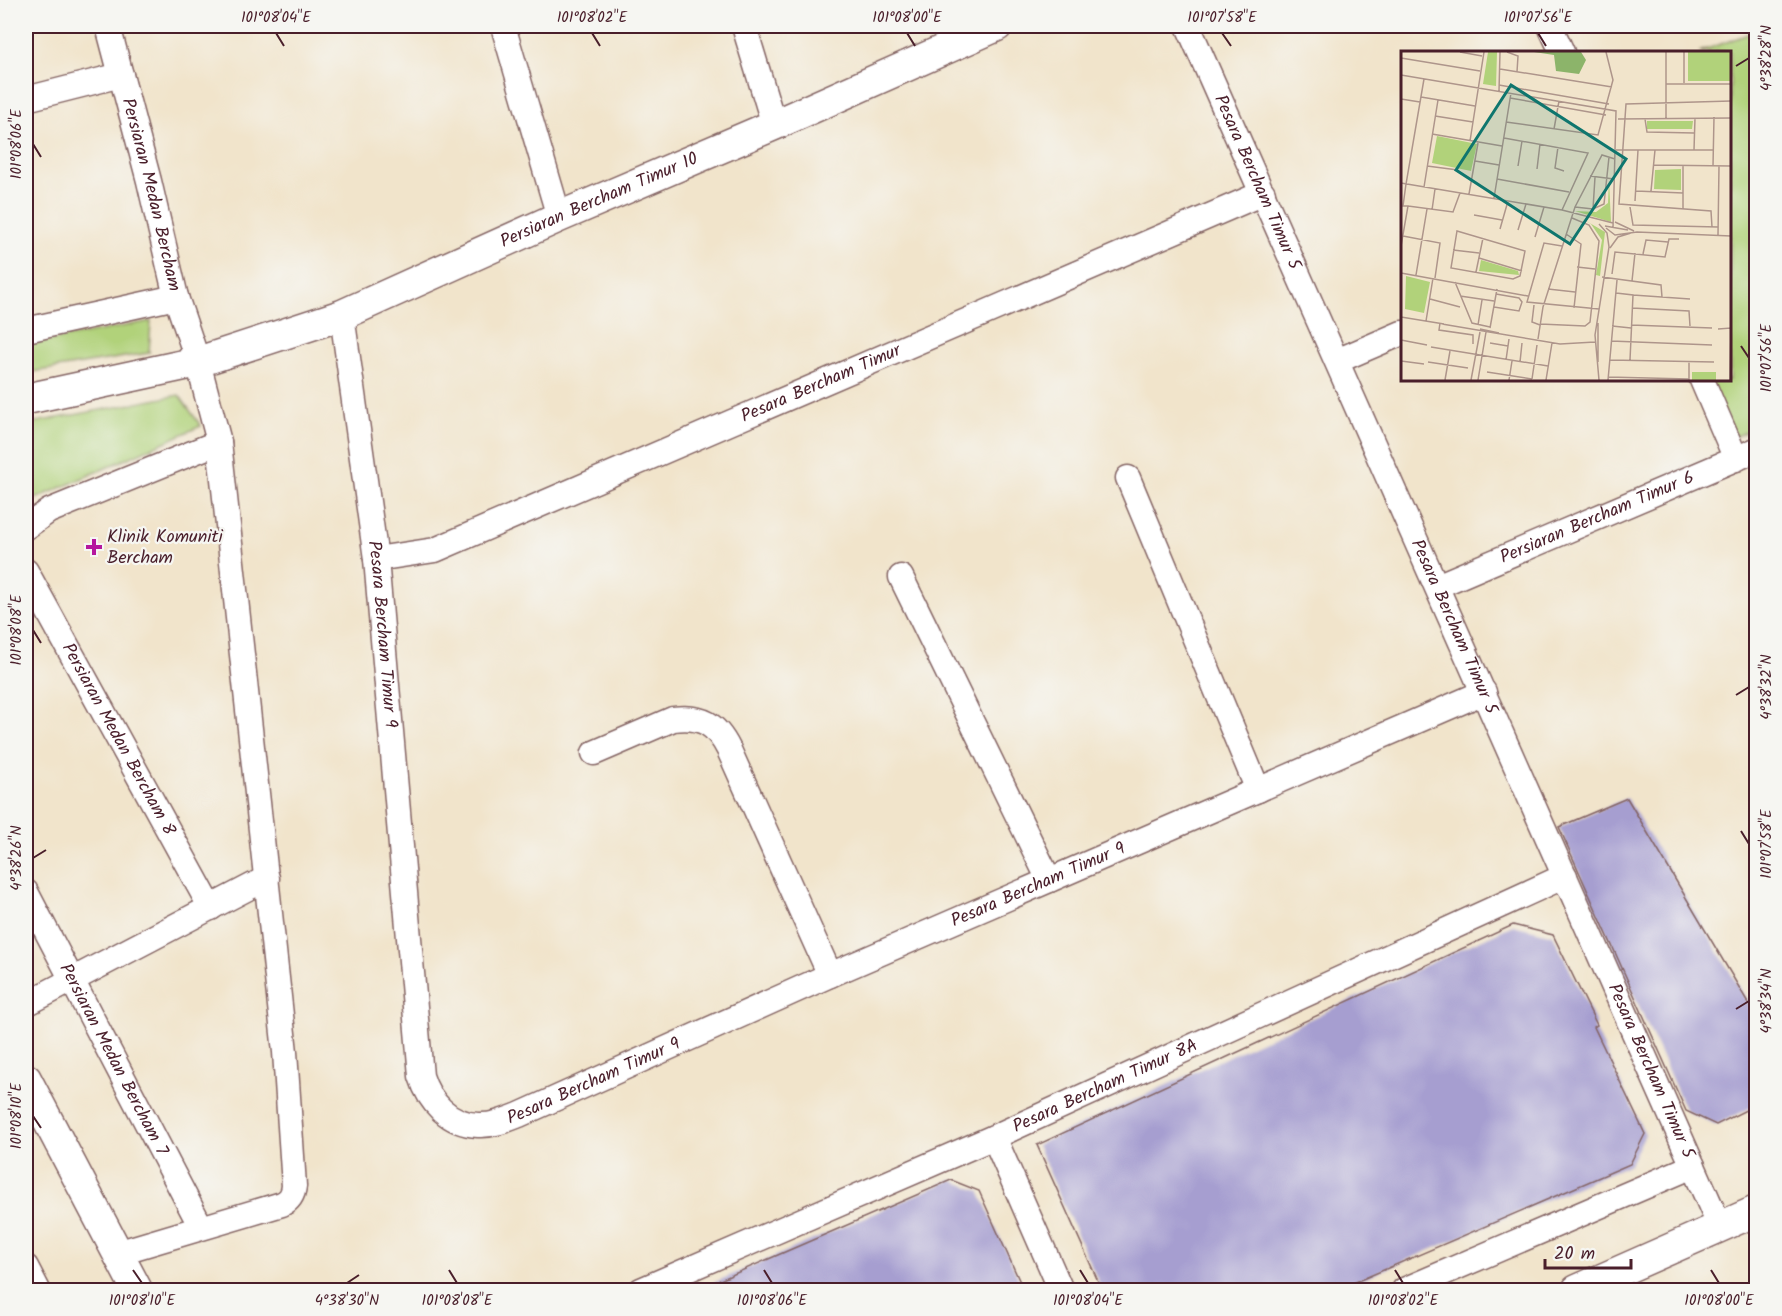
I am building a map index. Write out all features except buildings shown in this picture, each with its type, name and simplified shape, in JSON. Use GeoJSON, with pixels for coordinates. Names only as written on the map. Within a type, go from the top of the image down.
{"type":"FeatureCollection","features":[{"type":"Feature","properties":{"kind":"street","name":"Persiaran Medan Bercham"},"geometry":{"type":"LineString","coordinates":[[108,26],[149,181],[176,297],[198,362],[219,442],[285,1052],[293,1194],[282,1204],[201,1227]]}},
{"type":"Feature","properties":{"kind":"street"},"geometry":{"type":"LineString","coordinates":[[503,26],[559,217]]}},
{"type":"Feature","properties":{"kind":"street"},"geometry":{"type":"LineString","coordinates":[[744,26],[774,125]]}},
{"type":"Feature","properties":{"kind":"street","name":"Persiaran Bercham Timur 10"},"geometry":{"type":"LineString","coordinates":[[26,399],[198,362],[342,315],[993,26]]}},
{"type":"Feature","properties":{"kind":"street","name":"Pesara Bercham Timur 5"},"geometry":{"type":"LineString","coordinates":[[1188,26],[1720,1227]]}},
{"type":"Feature","properties":{"kind":"street"},"geometry":{"type":"LineString","coordinates":[[1550,26],[1562,51]]}},
{"type":"Feature","properties":{"kind":"street"},"geometry":{"type":"LineString","coordinates":[[26,99],[121,75]]}},
{"type":"Feature","properties":{"kind":"street","name":"Pesara Bercham Timur"},"geometry":{"type":"LineString","coordinates":[[376,560],[435,550],[1263,193]]}},
{"type":"Feature","properties":{"kind":"street"},"geometry":{"type":"LineString","coordinates":[[26,330],[176,297]]}},
{"type":"Feature","properties":{"kind":"street","name":"Pesara Bercham Timur 9"},"geometry":{"type":"LineString","coordinates":[[342,315],[376,560],[418,1056],[425,1088],[443,1112],[455,1119],[478,1125],[504,1121],[830,975],[1484,692]]}},
{"type":"Feature","properties":{"kind":"street"},"geometry":{"type":"LineString","coordinates":[[1337,361],[1401,333]]}},
{"type":"Feature","properties":{"kind":"street"},"geometry":{"type":"LineString","coordinates":[[1703,381],[1746,455]]}},
{"type":"Feature","properties":{"kind":"street"},"geometry":{"type":"LineString","coordinates":[[26,527],[49,511],[219,442]]}},
{"type":"Feature","properties":{"kind":"street","name":"Persiaran Bercham Timur 6"},"geometry":{"type":"LineString","coordinates":[[1437,586],[1746,455]]}},
{"type":"Feature","properties":{"kind":"street"},"geometry":{"type":"LineString","coordinates":[[1128,478],[1258,789]]}},
{"type":"Feature","properties":{"kind":"street","name":"Persiaran Medan Bercham 8"},"geometry":{"type":"LineString","coordinates":[[26,571],[211,908]]}},
{"type":"Feature","properties":{"kind":"street"},"geometry":{"type":"LineString","coordinates":[[901,577],[1049,880]]}},
{"type":"Feature","properties":{"kind":"street"},"geometry":{"type":"LineString","coordinates":[[594,753],[673,719],[686,717],[699,719],[712,725],[721,734],[729,750],[830,975]]}},
{"type":"Feature","properties":{"kind":"street","name":"Pesara Bercham Timur 8A"},"geometry":{"type":"LineString","coordinates":[[641,1290],[994,1137],[1565,876]]}},
{"type":"Feature","properties":{"kind":"street"},"geometry":{"type":"LineString","coordinates":[[26,1004],[267,878]]}},
{"type":"Feature","properties":{"kind":"street","name":"Persiaran Medan Bercham 7"},"geometry":{"type":"LineString","coordinates":[[26,892],[201,1227]]}},
{"type":"Feature","properties":{"kind":"street"},"geometry":{"type":"LineString","coordinates":[[26,1079],[137,1290]]}},
{"type":"Feature","properties":{"kind":"street"},"geometry":{"type":"LineString","coordinates":[[994,1137],[1062,1290]]}},
{"type":"Feature","properties":{"kind":"street"},"geometry":{"type":"LineString","coordinates":[[1404,1290],[1693,1166]]}},
{"type":"Feature","properties":{"kind":"street"},"geometry":{"type":"LineString","coordinates":[[1577,1290],[1756,1211]]}},
{"type":"Feature","properties":{"kind":"street"},"geometry":{"type":"LineString","coordinates":[[117,1253],[201,1227]]}},
{"type":"Feature","properties":{"kind":"street"},"geometry":{"type":"LineString","coordinates":[[26,1267],[38,1290]]}},
{"type":"Feature","properties":{"kind":"green space"},"geometry":{"type":"Polygon","coordinates":[[[1756,31],[1756,428],[1729,439],[1708,381],[1731,381],[1731,51],[1702,51],[1756,31]]]}},
{"type":"Feature","properties":{"kind":"green space"},"geometry":{"type":"Polygon","coordinates":[[[151,321],[149,353],[26,373],[26,345],[151,321]]]}},
{"type":"Feature","properties":{"kind":"green space"},"geometry":{"type":"Polygon","coordinates":[[[179,395],[201,426],[26,503],[26,424],[179,395]]]}},
{"type":"Feature","properties":{"kind":"place","name":"Klinik Komuniti Bercham"},"geometry":{"type":"Point","coordinates":[94,547]}}]}
